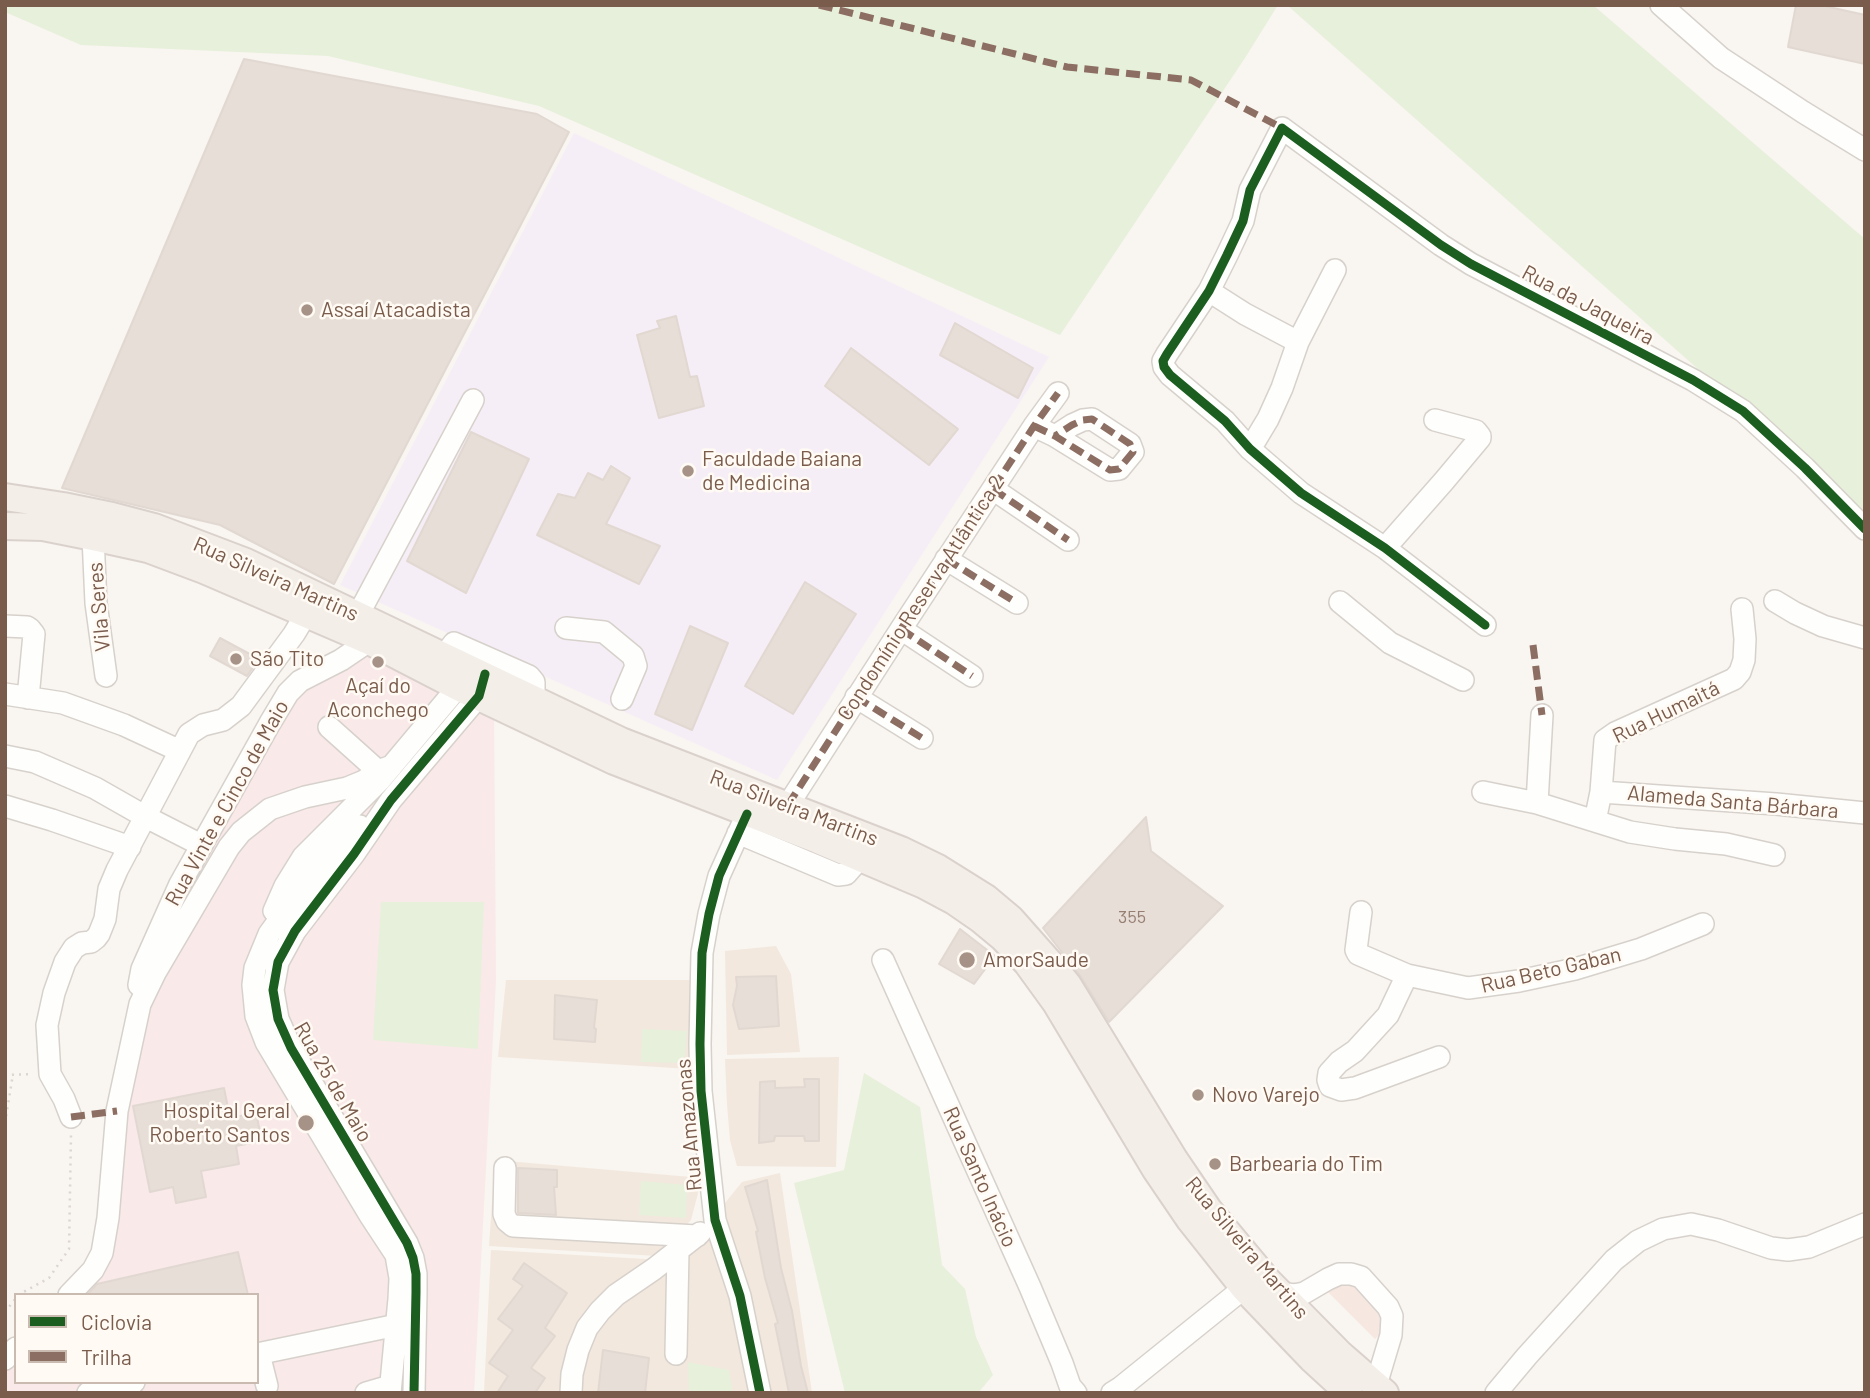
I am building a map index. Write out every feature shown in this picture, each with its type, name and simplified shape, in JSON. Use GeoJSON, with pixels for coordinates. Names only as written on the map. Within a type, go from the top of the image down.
{"type":"FeatureCollection","features":[{"type":"Feature","properties":{"kind":"main road","name":"Rua Silveira Martins"},"geometry":{"type":"LineString","coordinates":[[5,497],[63,506],[153,527],[246,562],[444,656],[474,686],[534,699],[621,741],[901,850],[938,868],[986,898],[1011,919],[1068,985],[1174,1159],[1208,1209],[1280,1293],[1339,1353],[1381,1389]]}},
{"type":"Feature","properties":{"kind":"main road","name":"Rua Silveira Martins"},"geometry":{"type":"LineString","coordinates":[[5,526],[43,527],[93,537],[159,553],[204,570],[474,686],[614,761],[743,824],[860,858],[922,884],[954,901],[1003,938],[1027,963],[1056,1003],[1156,1170],[1190,1220],[1244,1288],[1345,1391]]}},
{"type":"Feature","properties":{"kind":"street"},"geometry":{"type":"LineString","coordinates":[[1661,5],[1721,58],[1865,150]]}},
{"type":"Feature","properties":{"kind":"street","name":"Rua da Jaqueira"},"geometry":{"type":"LineString","coordinates":[[1209,291],[1243,221],[1250,190],[1282,128],[1441,245],[1471,264],[1693,380],[1743,411],[1805,468],[1865,529]]}},
{"type":"Feature","properties":{"kind":"street"},"geometry":{"type":"LineString","coordinates":[[1250,449],[1268,419],[1298,342],[1335,270]]}},
{"type":"Feature","properties":{"kind":"street"},"geometry":{"type":"LineString","coordinates":[[1298,342],[1209,291],[1163,362],[1170,375],[1225,421],[1250,449],[1301,493],[1385,548],[1485,625]]}},
{"type":"Feature","properties":{"kind":"street","name":"Condomínio Reserva Atlântica 2"},"geometry":{"type":"LineString","coordinates":[[788,805],[946,559],[1058,393]]}},
{"type":"Feature","properties":{"kind":"street"},"geometry":{"type":"LineString","coordinates":[[358,615],[473,400]]}},
{"type":"Feature","properties":{"kind":"street"},"geometry":{"type":"LineString","coordinates":[[1385,548],[1480,438],[1476,431],[1434,420]]}},
{"type":"Feature","properties":{"kind":"street"},"geometry":{"type":"LineString","coordinates":[[1034,426],[1055,436]]}},
{"type":"Feature","properties":{"kind":"street"},"geometry":{"type":"LineString","coordinates":[[993,489],[1068,540]]}},
{"type":"Feature","properties":{"kind":"street","name":"Vila Seres"},"geometry":{"type":"LineString","coordinates":[[93,537],[96,603],[106,676]]}},
{"type":"Feature","properties":{"kind":"street"},"geometry":{"type":"LineString","coordinates":[[946,559],[1017,603]]}},
{"type":"Feature","properties":{"kind":"street"},"geometry":{"type":"LineString","coordinates":[[1775,601],[1823,626],[1865,638]]}},
{"type":"Feature","properties":{"kind":"street"},"geometry":{"type":"LineString","coordinates":[[1340,602],[1390,643],[1463,680]]}},
{"type":"Feature","properties":{"kind":"street","name":"Rua Humaitá"},"geometry":{"type":"LineString","coordinates":[[1595,821],[1607,736],[1734,679],[1744,660],[1742,609]]}},
{"type":"Feature","properties":{"kind":"street"},"geometry":{"type":"LineString","coordinates":[[71,1117],[50,1074],[47,1026],[54,993],[65,962],[74,948],[91,942],[99,934],[105,919],[109,890],[117,870],[189,734],[223,720],[241,706],[306,614]]}},
{"type":"Feature","properties":{"kind":"street"},"geometry":{"type":"LineString","coordinates":[[5,626],[27,627],[34,634],[28,698]]}},
{"type":"Feature","properties":{"kind":"street"},"geometry":{"type":"LineString","coordinates":[[566,628],[604,632],[633,656],[636,666],[622,699]]}},
{"type":"Feature","properties":{"kind":"street"},"geometry":{"type":"LineString","coordinates":[[901,629],[972,676]]}},
{"type":"Feature","properties":{"kind":"street","name":"Rua Vinte e Cinco de Maio"},"geometry":{"type":"LineString","coordinates":[[140,1004],[142,969],[160,924],[201,845],[288,694],[300,681],[341,660],[369,641]]}},
{"type":"Feature","properties":{"kind":"street"},"geometry":{"type":"LineString","coordinates":[[444,656],[454,643],[529,676],[534,682],[534,699]]}},
{"type":"Feature","properties":{"kind":"street","name":"Rua 25 de Maio"},"geometry":{"type":"LineString","coordinates":[[71,1293],[93,1270],[102,1254],[108,1218],[117,1111],[140,1004],[191,909],[229,847],[241,832],[270,809],[305,797],[347,788],[396,767],[474,686]]}},
{"type":"Feature","properties":{"kind":"street"},"geometry":{"type":"LineString","coordinates":[[5,694],[63,704],[124,725],[180,751]]}},
{"type":"Feature","properties":{"kind":"street"},"geometry":{"type":"LineString","coordinates":[[856,697],[922,738]]}},
{"type":"Feature","properties":{"kind":"street"},"geometry":{"type":"LineString","coordinates":[[1537,803],[1542,715]]}},
{"type":"Feature","properties":{"kind":"street"},"geometry":{"type":"LineString","coordinates":[[329,727],[396,767],[303,857],[274,909],[253,985],[256,1016],[273,1055],[396,1255],[400,1278],[390,1390],[366,1393]]}},
{"type":"Feature","properties":{"kind":"street"},"geometry":{"type":"LineString","coordinates":[[5,756],[35,762],[95,788],[201,845]]}},
{"type":"Feature","properties":{"kind":"street","name":"Rua 25 de Maio"},"geometry":{"type":"LineString","coordinates":[[396,767],[391,800],[285,947],[278,962],[273,990],[278,1020],[291,1048],[407,1243],[413,1258],[416,1274],[414,1393]]}},
{"type":"Feature","properties":{"kind":"street"},"geometry":{"type":"LineString","coordinates":[[1483,792],[1537,803],[1630,832],[1726,844],[1774,855]]}},
{"type":"Feature","properties":{"kind":"street","name":"Alameda Santa Bárbara"},"geometry":{"type":"LineString","coordinates":[[1601,792],[1865,813]]}},
{"type":"Feature","properties":{"kind":"street"},"geometry":{"type":"LineString","coordinates":[[269,934],[319,870],[365,821],[391,800]]}},
{"type":"Feature","properties":{"kind":"street"},"geometry":{"type":"LineString","coordinates":[[5,806],[130,847]]}},
{"type":"Feature","properties":{"kind":"street","name":"Rua Amazonas"},"geometry":{"type":"LineString","coordinates":[[743,824],[719,876],[702,953],[701,1091],[715,1220],[740,1296],[760,1393]]}},
{"type":"Feature","properties":{"kind":"street","name":"Rua Beto Gaban"},"geometry":{"type":"LineString","coordinates":[[1361,912],[1356,950],[1358,954],[1407,975],[1468,988],[1519,981],[1574,969],[1641,949],[1703,924]]}},
{"type":"Feature","properties":{"kind":"street","name":"Rua Santo Inácio"},"geometry":{"type":"LineString","coordinates":[[883,960],[1030,1287],[1070,1386],[1076,1393]]}},
{"type":"Feature","properties":{"kind":"street"},"geometry":{"type":"LineString","coordinates":[[1407,975],[1388,1015],[1355,1051],[1329,1073],[1330,1086],[1341,1090],[1355,1088],[1439,1057]]}},
{"type":"Feature","properties":{"kind":"street"},"geometry":{"type":"LineString","coordinates":[[505,1168],[504,1214],[513,1226],[696,1236]]}},
{"type":"Feature","properties":{"kind":"street"},"geometry":{"type":"LineString","coordinates":[[570,1393],[578,1350],[587,1328],[600,1311],[616,1295],[654,1269],[715,1220]]}},
{"type":"Feature","properties":{"kind":"street"},"geometry":{"type":"LineString","coordinates":[[1496,1393],[1614,1261],[1638,1241],[1663,1229],[1691,1224],[1771,1248],[1788,1250],[1809,1247],[1865,1224]]}},
{"type":"Feature","properties":{"kind":"street"},"geometry":{"type":"LineString","coordinates":[[676,1354],[678,1250]]}},
{"type":"Feature","properties":{"kind":"street"},"geometry":{"type":"LineString","coordinates":[[1280,1293],[1304,1293],[1339,1274],[1351,1273],[1361,1277],[1388,1307],[1391,1316],[1391,1335],[1381,1389]]}},
{"type":"Feature","properties":{"kind":"street"},"geometry":{"type":"LineString","coordinates":[[1112,1393],[1244,1288]]}},
{"type":"Feature","properties":{"kind":"street"},"geometry":{"type":"LineString","coordinates":[[259,1354],[397,1325]]}},
{"type":"Feature","properties":{"kind":"street"},"geometry":{"type":"LineString","coordinates":[[259,1358],[267,1387]]}},
{"type":"Feature","properties":{"kind":"street"},"geometry":{"type":"LineString","coordinates":[[88,1393],[124,1387]]}},
{"type":"Feature","properties":{"kind":"path"},"geometry":{"type":"LineString","coordinates":[[5,1074],[50,1074]]}},
{"type":"Feature","properties":{"kind":"path"},"geometry":{"type":"LineString","coordinates":[[5,1123],[13,1074]]}},
{"type":"Feature","properties":{"kind":"path"},"geometry":{"type":"LineString","coordinates":[[22,1293],[49,1278],[69,1249],[71,1117]]}},
{"type":"Feature","properties":{"kind":"shaded area","name":"Faculdade Baiana de Medicina"},"geometry":{"type":"Polygon","coordinates":[[[574,133],[1049,357],[777,780],[340,585],[574,133]]]}},
{"type":"Feature","properties":{"kind":"shaded area","name":"Hospital Geral Roberto Santos"},"geometry":{"type":"Polygon","coordinates":[[[370,653],[494,713],[496,980],[474,1393],[5,1393],[5,1365],[14,1357],[14,1384],[259,1384],[259,1293],[79,1293],[107,1265],[144,963],[302,689],[370,653]]]}},
{"type":"Feature","properties":{"kind":"shaded area"},"geometry":{"type":"Polygon","coordinates":[[[776,946],[791,974],[800,1052],[727,1055],[725,951],[776,946]]]}},
{"type":"Feature","properties":{"kind":"shaded area"},"geometry":{"type":"Polygon","coordinates":[[[506,980],[696,980],[690,1069],[498,1057],[506,980]]]}},
{"type":"Feature","properties":{"kind":"shaded area"},"geometry":{"type":"Polygon","coordinates":[[[839,1057],[836,1167],[737,1166],[730,1140],[725,1059],[839,1057]]]}},
{"type":"Feature","properties":{"kind":"shaded area"},"geometry":{"type":"Polygon","coordinates":[[[495,1160],[702,1178],[691,1220],[657,1256],[489,1246],[495,1160]]]}},
{"type":"Feature","properties":{"kind":"shaded area"},"geometry":{"type":"Polygon","coordinates":[[[780,1173],[812,1393],[484,1393],[491,1250],[678,1261],[742,1182],[780,1173]]]}},
{"type":"Feature","properties":{"kind":"shaded area"},"geometry":{"type":"Polygon","coordinates":[[[1347,1276],[1391,1323],[1375,1339],[1328,1292],[1347,1276]]]}},
{"type":"Feature","properties":{"kind":"green space"},"geometry":{"type":"Polygon","coordinates":[[[5,5],[1278,5],[1060,335],[539,106],[328,56],[81,45],[5,12],[5,5]]]}},
{"type":"Feature","properties":{"kind":"green space"},"geometry":{"type":"Polygon","coordinates":[[[1287,5],[1593,5],[1865,239],[1865,517],[1287,5]]]}},
{"type":"Feature","properties":{"kind":"green space"},"geometry":{"type":"Polygon","coordinates":[[[381,902],[484,902],[478,1049],[373,1040],[381,902]]]}},
{"type":"Feature","properties":{"kind":"green space"},"geometry":{"type":"Polygon","coordinates":[[[642,1029],[687,1031],[684,1063],[641,1062],[642,1029]]]}},
{"type":"Feature","properties":{"kind":"green space"},"geometry":{"type":"Polygon","coordinates":[[[864,1073],[920,1107],[942,1265],[965,1289],[976,1337],[993,1375],[978,1393],[845,1393],[794,1183],[844,1170],[864,1073]]]}},
{"type":"Feature","properties":{"kind":"green space"},"geometry":{"type":"Polygon","coordinates":[[[641,1181],[687,1185],[686,1218],[639,1215],[641,1181]]]}},
{"type":"Feature","properties":{"kind":"green space"},"geometry":{"type":"Polygon","coordinates":[[[688,1362],[729,1370],[733,1393],[689,1393],[688,1362]]]}},
{"type":"Feature","properties":{"kind":"building"},"geometry":{"type":"Polygon","coordinates":[[[1796,5],[1820,5],[1865,15],[1865,64],[1788,47],[1796,5]]]}},
{"type":"Feature","properties":{"kind":"building","name":"Assaí Atacadista"},"geometry":{"type":"Polygon","coordinates":[[[244,59],[537,114],[569,132],[334,584],[220,525],[62,488],[244,59]]]}},
{"type":"Feature","properties":{"kind":"building"},"geometry":{"type":"Polygon","coordinates":[[[676,316],[690,377],[697,376],[704,406],[659,418],[637,335],[660,328],[657,321],[676,316]]]}},
{"type":"Feature","properties":{"kind":"building"},"geometry":{"type":"Polygon","coordinates":[[[955,323],[1033,368],[1018,398],[940,355],[955,323]]]}},
{"type":"Feature","properties":{"kind":"building"},"geometry":{"type":"Polygon","coordinates":[[[851,348],[958,429],[929,465],[825,386],[851,348]]]}},
{"type":"Feature","properties":{"kind":"building"},"geometry":{"type":"Polygon","coordinates":[[[471,432],[529,459],[466,593],[407,561],[471,432]]]}},
{"type":"Feature","properties":{"kind":"building"},"geometry":{"type":"Polygon","coordinates":[[[611,466],[630,478],[606,524],[660,546],[639,584],[537,535],[558,494],[575,498],[588,473],[603,480],[611,466]]]}},
{"type":"Feature","properties":{"kind":"building"},"geometry":{"type":"Polygon","coordinates":[[[805,582],[856,614],[793,714],[745,686],[805,582]]]}},
{"type":"Feature","properties":{"kind":"building"},"geometry":{"type":"Polygon","coordinates":[[[690,626],[728,643],[692,730],[655,714],[690,626]]]}},
{"type":"Feature","properties":{"kind":"building","name":"São Tito"},"geometry":{"type":"Polygon","coordinates":[[[220,638],[259,659],[247,676],[210,656],[220,638]]]}},
{"type":"Feature","properties":{"kind":"building"},"geometry":{"type":"Polygon","coordinates":[[[1146,817],[1151,851],[1223,906],[1109,1022],[1081,977],[1043,928],[1146,817]]]}},
{"type":"Feature","properties":{"kind":"building","name":"AmorSaude"},"geometry":{"type":"Polygon","coordinates":[[[960,929],[995,956],[974,984],[939,964],[960,929]]]}},
{"type":"Feature","properties":{"kind":"building"},"geometry":{"type":"Polygon","coordinates":[[[776,976],[779,1026],[739,1029],[733,1005],[736,977],[776,976]]]}},
{"type":"Feature","properties":{"kind":"building"},"geometry":{"type":"Polygon","coordinates":[[[555,995],[597,1000],[595,1042],[554,1039],[555,995]]]}},
{"type":"Feature","properties":{"kind":"building"},"geometry":{"type":"Polygon","coordinates":[[[804,1079],[819,1079],[819,1141],[805,1141],[804,1136],[775,1136],[774,1141],[759,1143],[760,1082],[775,1081],[775,1088],[805,1087],[804,1079]]]}},
{"type":"Feature","properties":{"kind":"building"},"geometry":{"type":"Polygon","coordinates":[[[224,1088],[230,1118],[256,1113],[262,1141],[236,1146],[239,1164],[201,1171],[206,1197],[176,1203],[173,1187],[150,1192],[133,1106],[224,1088]]]}},
{"type":"Feature","properties":{"kind":"building"},"geometry":{"type":"Polygon","coordinates":[[[518,1168],[557,1170],[557,1187],[554,1187],[556,1215],[518,1213],[518,1168]]]}},
{"type":"Feature","properties":{"kind":"building"},"geometry":{"type":"Polygon","coordinates":[[[767,1180],[781,1268],[808,1393],[789,1393],[775,1324],[778,1323],[765,1278],[756,1232],[758,1231],[745,1187],[767,1180]]]}},
{"type":"Feature","properties":{"kind":"building"},"geometry":{"type":"Polygon","coordinates":[[[238,1252],[248,1293],[89,1293],[97,1284],[238,1252]]]}},
{"type":"Feature","properties":{"kind":"building"},"geometry":{"type":"Polygon","coordinates":[[[524,1263],[567,1293],[545,1328],[555,1336],[531,1368],[545,1378],[535,1393],[497,1393],[508,1376],[489,1363],[513,1330],[498,1319],[523,1286],[513,1279],[524,1263]]]}},
{"type":"Feature","properties":{"kind":"building"},"geometry":{"type":"Polygon","coordinates":[[[603,1350],[649,1358],[645,1393],[598,1393],[603,1350]]]}},
{"type":"Feature","properties":{"kind":"marked path"},"geometry":{"type":"LineString","coordinates":[[819,5],[1067,67],[1191,80],[1282,128]]}},
{"type":"Feature","properties":{"kind":"marked path"},"geometry":{"type":"LineString","coordinates":[[788,805],[1058,393]]}},
{"type":"Feature","properties":{"kind":"marked path"},"geometry":{"type":"LineString","coordinates":[[1034,426],[1110,470],[1119,469],[1133,452],[1130,444],[1092,419],[1072,425],[1055,436]]}},
{"type":"Feature","properties":{"kind":"marked path"},"geometry":{"type":"LineString","coordinates":[[993,489],[1068,540]]}},
{"type":"Feature","properties":{"kind":"marked path"},"geometry":{"type":"LineString","coordinates":[[946,559],[1017,603]]}},
{"type":"Feature","properties":{"kind":"marked path"},"geometry":{"type":"LineString","coordinates":[[901,629],[972,676]]}},
{"type":"Feature","properties":{"kind":"marked path"},"geometry":{"type":"LineString","coordinates":[[1533,645],[1542,715]]}},
{"type":"Feature","properties":{"kind":"marked path"},"geometry":{"type":"LineString","coordinates":[[856,697],[922,738]]}},
{"type":"Feature","properties":{"kind":"marked path"},"geometry":{"type":"LineString","coordinates":[[71,1117],[117,1111]]}},
{"type":"Feature","properties":{"kind":"cycle path"},"geometry":{"type":"LineString","coordinates":[[1485,625],[1385,548],[1301,493],[1250,449],[1225,421],[1164,367],[1163,361],[1209,291],[1227,255],[1243,221],[1250,190],[1282,128],[1441,245],[1471,264],[1693,380],[1743,411],[1805,468],[1865,529]]}},
{"type":"Feature","properties":{"kind":"cycle path"},"geometry":{"type":"LineString","coordinates":[[414,1393],[416,1274],[413,1258],[407,1243],[291,1048],[278,1019],[273,990],[278,962],[295,931],[391,800],[479,696],[485,674]]}},
{"type":"Feature","properties":{"kind":"cycle path"},"geometry":{"type":"LineString","coordinates":[[747,814],[719,876],[702,953],[701,1091],[715,1220],[740,1296],[760,1393]]}},
{"type":"Feature","properties":{"kind":"place","name":"Assaí Atacadista"},"geometry":{"type":"Point","coordinates":[307,310]}},
{"type":"Feature","properties":{"kind":"place","name":"Faculdade Baiana de Medicina"},"geometry":{"type":"Point","coordinates":[688,471]}},
{"type":"Feature","properties":{"kind":"place","name":"São Tito"},"geometry":{"type":"Point","coordinates":[236,659]}},
{"type":"Feature","properties":{"kind":"place","name":"Açaí do Aconchego"},"geometry":{"type":"Point","coordinates":[378,662]}},
{"type":"Feature","properties":{"kind":"place","name":"AmorSaude"},"geometry":{"type":"Point","coordinates":[967,960]}},
{"type":"Feature","properties":{"kind":"place","name":"Novo Varejo"},"geometry":{"type":"Point","coordinates":[1198,1095]}},
{"type":"Feature","properties":{"kind":"place","name":"Hospital Geral Roberto Santos"},"geometry":{"type":"Point","coordinates":[306,1123]}},
{"type":"Feature","properties":{"kind":"place","name":"Barbearia do Tim"},"geometry":{"type":"Point","coordinates":[1215,1164]}}]}
